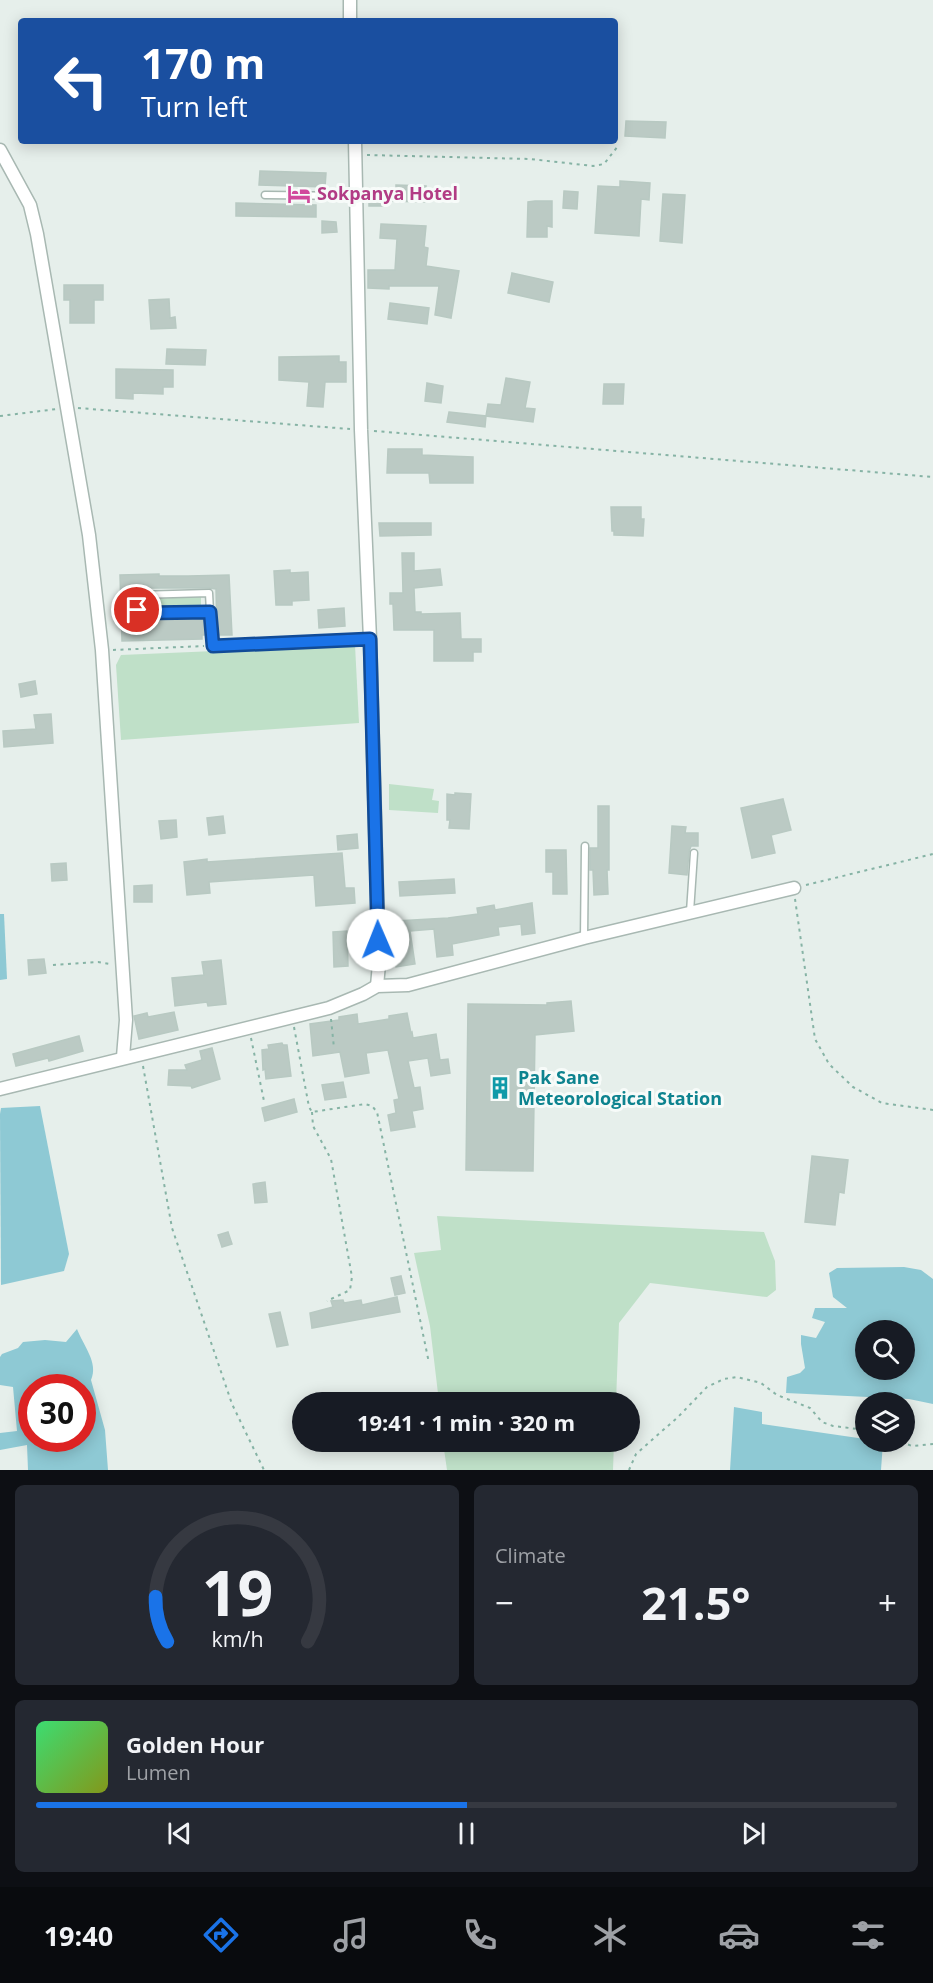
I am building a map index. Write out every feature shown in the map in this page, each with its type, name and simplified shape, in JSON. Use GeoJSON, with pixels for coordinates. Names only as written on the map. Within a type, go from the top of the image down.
{"type":"FeatureCollection","features":[{"type":"Feature","properties":{"kind":"street"},"geometry":{"type":"LineString","coordinates":[[350,0],[350,18]]}},
{"type":"Feature","properties":{"kind":"street"},"geometry":{"type":"LineString","coordinates":[[355,144],[361,430],[370,639],[379,964],[377,986]]}},
{"type":"Feature","properties":{"kind":"street"},"geometry":{"type":"LineString","coordinates":[[0,150],[30,205],[89,535],[102,650],[123,966],[126,1020],[123,1057]]}},
{"type":"Feature","properties":{"kind":"street"},"geometry":{"type":"LineString","coordinates":[[0,1089],[329,1008],[377,986],[408,985],[584,938],[794,888]]}},
{"type":"Feature","properties":{"kind":"lane"},"geometry":{"type":"LineString","coordinates":[[266,195],[357,196]]}},
{"type":"Feature","properties":{"kind":"lane"},"geometry":{"type":"LineString","coordinates":[[210,612],[141,613],[137,610],[137,595],[209,593],[213,646],[370,639]]}},
{"type":"Feature","properties":{"kind":"lane"},"geometry":{"type":"LineString","coordinates":[[584,938],[585,846]]}},
{"type":"Feature","properties":{"kind":"lane"},"geometry":{"type":"LineString","coordinates":[[690,913],[694,853]]}},
{"type":"Feature","properties":{"kind":"path"},"geometry":{"type":"LineString","coordinates":[[356,155],[530,159],[593,166],[604,164],[618,146]]}},
{"type":"Feature","properties":{"kind":"path"},"geometry":{"type":"LineString","coordinates":[[0,416],[68,408],[933,477]]}},
{"type":"Feature","properties":{"kind":"path"},"geometry":{"type":"LineString","coordinates":[[102,650],[213,646]]}},
{"type":"Feature","properties":{"kind":"path"},"geometry":{"type":"LineString","coordinates":[[933,854],[794,888],[816,1039],[829,1064],[853,1087],[882,1103],[933,1110]]}},
{"type":"Feature","properties":{"kind":"path"},"geometry":{"type":"LineString","coordinates":[[53,965],[98,962],[123,966]]}},
{"type":"Feature","properties":{"kind":"path"},"geometry":{"type":"LineString","coordinates":[[329,1008],[334,1048]]}},
{"type":"Feature","properties":{"kind":"path"},"geometry":{"type":"LineString","coordinates":[[292,1016],[313,1126],[331,1160],[352,1278],[350,1290],[327,1301]]}},
{"type":"Feature","properties":{"kind":"path"},"geometry":{"type":"LineString","coordinates":[[248,1027],[264,1101]]}},
{"type":"Feature","properties":{"kind":"path"},"geometry":{"type":"LineString","coordinates":[[141,1053],[172,1227],[232,1404],[264,1470]]}},
{"type":"Feature","properties":{"kind":"path"},"geometry":{"type":"LineString","coordinates":[[312,1112],[365,1104],[372,1106],[377,1112],[429,1363]]}},
{"type":"Feature","properties":{"kind":"path"},"geometry":{"type":"LineString","coordinates":[[629,1470],[636,1454],[707,1388],[724,1379],[737,1377],[761,1383],[777,1395],[810,1408],[822,1422],[855,1429]]}},
{"type":"Feature","properties":{"kind":"path"},"geometry":{"type":"LineString","coordinates":[[915,1446],[933,1444]]}},
{"type":"Feature","properties":{"kind":"green space"},"geometry":{"type":"Polygon","coordinates":[[[201,597],[201,608],[142,608],[142,599],[201,597]]]}},
{"type":"Feature","properties":{"kind":"green space"},"geometry":{"type":"Polygon","coordinates":[[[355,645],[359,723],[121,740],[116,665],[121,655],[355,645]]]}},
{"type":"Feature","properties":{"kind":"green space"},"geometry":{"type":"Polygon","coordinates":[[[389,784],[434,789],[432,800],[439,801],[438,813],[389,810],[389,784]]]}},
{"type":"Feature","properties":{"kind":"green space"},"geometry":{"type":"Polygon","coordinates":[[[437,1216],[764,1232],[775,1261],[776,1290],[767,1297],[650,1283],[619,1323],[616,1392],[438,1392],[430,1326],[414,1253],[441,1250],[437,1216]]]}},
{"type":"Feature","properties":{"kind":"green space"},"geometry":{"type":"Polygon","coordinates":[[[444,1452],[614,1452],[613,1470],[447,1470],[444,1452]]]}},
{"type":"Feature","properties":{"kind":"water"},"geometry":{"type":"Polygon","coordinates":[[[0,914],[4,914],[7,979],[0,980],[0,914]]]}},
{"type":"Feature","properties":{"kind":"water"},"geometry":{"type":"Polygon","coordinates":[[[40,1106],[69,1254],[64,1271],[1,1285],[1,1108],[40,1106]]]}},
{"type":"Feature","properties":{"kind":"water"},"geometry":{"type":"Polygon","coordinates":[[[904,1267],[921,1270],[933,1279],[933,1404],[915,1400],[915,1392],[855,1392],[855,1396],[786,1393],[787,1377],[800,1373],[805,1368],[801,1335],[816,1338],[825,1322],[812,1318],[815,1308],[847,1308],[833,1297],[829,1273],[837,1268],[904,1267]]]}},
{"type":"Feature","properties":{"kind":"water"},"geometry":{"type":"Polygon","coordinates":[[[77,1329],[92,1361],[93,1374],[18,1374],[18,1447],[0,1450],[0,1433],[17,1431],[13,1387],[0,1385],[0,1357],[18,1348],[23,1342],[45,1340],[66,1342],[77,1329]]]}},
{"type":"Feature","properties":{"kind":"water"},"geometry":{"type":"Polygon","coordinates":[[[96,1398],[105,1430],[108,1470],[28,1470],[27,1452],[96,1452],[96,1398]]]}},
{"type":"Feature","properties":{"kind":"water"},"geometry":{"type":"Polygon","coordinates":[[[734,1407],[762,1412],[762,1424],[855,1438],[855,1452],[882,1452],[881,1470],[730,1470],[734,1407]]]}},
{"type":"Feature","properties":{"kind":"building"},"geometry":{"type":"Polygon","coordinates":[[[626,121],[666,122],[665,138],[625,136],[626,121]]]}},
{"type":"Feature","properties":{"kind":"building"},"geometry":{"type":"Polygon","coordinates":[[[260,171],[326,173],[325,187],[259,185],[260,171]]]}},
{"type":"Feature","properties":{"kind":"building"},"geometry":{"type":"Polygon","coordinates":[[[620,181],[650,183],[649,200],[641,199],[639,236],[595,233],[598,186],[620,187],[620,181]]]}},
{"type":"Feature","properties":{"kind":"building"},"geometry":{"type":"Polygon","coordinates":[[[396,185],[426,186],[425,202],[385,201],[385,206],[369,206],[369,189],[396,189],[396,185]]]}},
{"type":"Feature","properties":{"kind":"building"},"geometry":{"type":"Polygon","coordinates":[[[564,191],[578,192],[577,209],[563,208],[564,191]]]}},
{"type":"Feature","properties":{"kind":"building"},"geometry":{"type":"Polygon","coordinates":[[[663,194],[685,195],[682,243],[660,241],[663,194]]]}},
{"type":"Feature","properties":{"kind":"building"},"geometry":{"type":"Polygon","coordinates":[[[552,201],[552,227],[547,226],[547,237],[527,237],[528,202],[552,201]]]}},
{"type":"Feature","properties":{"kind":"building"},"geometry":{"type":"Polygon","coordinates":[[[236,203],[316,205],[316,217],[236,216],[236,203]]]}},
{"type":"Feature","properties":{"kind":"building"},"geometry":{"type":"Polygon","coordinates":[[[322,221],[336,222],[337,232],[322,233],[322,221]]]}},
{"type":"Feature","properties":{"kind":"building"},"geometry":{"type":"Polygon","coordinates":[[[381,224],[426,226],[424,247],[428,248],[426,266],[459,271],[451,318],[435,315],[439,286],[368,288],[368,270],[395,270],[397,239],[380,238],[381,224]]]}},
{"type":"Feature","properties":{"kind":"building"},"geometry":{"type":"Polygon","coordinates":[[[512,273],[553,282],[549,302],[508,293],[512,273]]]}},
{"type":"Feature","properties":{"kind":"building"},"geometry":{"type":"Polygon","coordinates":[[[64,285],[103,285],[103,300],[94,300],[94,323],[70,323],[70,300],[64,300],[64,285]]]}},
{"type":"Feature","properties":{"kind":"building"},"geometry":{"type":"Polygon","coordinates":[[[169,299],[170,318],[175,317],[176,328],[151,329],[149,300],[169,299]]]}},
{"type":"Feature","properties":{"kind":"building"},"geometry":{"type":"Polygon","coordinates":[[[390,303],[429,308],[427,324],[388,319],[390,303]]]}},
{"type":"Feature","properties":{"kind":"building"},"geometry":{"type":"Polygon","coordinates":[[[167,349],[206,350],[205,365],[166,364],[167,349]]]}},
{"type":"Feature","properties":{"kind":"building"},"geometry":{"type":"Polygon","coordinates":[[[339,356],[339,362],[346,362],[346,382],[325,382],[323,407],[307,406],[309,382],[279,380],[279,357],[339,356]]]}},
{"type":"Feature","properties":{"kind":"building"},"geometry":{"type":"Polygon","coordinates":[[[116,369],[173,370],[173,387],[163,387],[163,394],[133,393],[133,399],[116,398],[116,369]]]}},
{"type":"Feature","properties":{"kind":"building"},"geometry":{"type":"Polygon","coordinates":[[[506,378],[530,382],[525,408],[535,409],[533,422],[486,416],[488,404],[501,405],[506,378]]]}},
{"type":"Feature","properties":{"kind":"building"},"geometry":{"type":"Polygon","coordinates":[[[427,383],[443,386],[441,403],[425,401],[427,383]]]}},
{"type":"Feature","properties":{"kind":"building"},"geometry":{"type":"Polygon","coordinates":[[[604,384],[624,384],[623,404],[603,404],[604,384]]]}},
{"type":"Feature","properties":{"kind":"building"},"geometry":{"type":"Polygon","coordinates":[[[449,412],[486,416],[485,427],[447,422],[449,412]]]}},
{"type":"Feature","properties":{"kind":"building"},"geometry":{"type":"Polygon","coordinates":[[[388,449],[422,449],[422,455],[473,457],[473,483],[430,483],[429,473],[387,473],[388,449]]]}},
{"type":"Feature","properties":{"kind":"building"},"geometry":{"type":"Polygon","coordinates":[[[611,507],[641,507],[641,519],[644,519],[643,536],[614,535],[611,507]]]}},
{"type":"Feature","properties":{"kind":"building"},"geometry":{"type":"Polygon","coordinates":[[[379,523],[431,523],[431,535],[380,536],[379,523]]]}},
{"type":"Feature","properties":{"kind":"building"},"geometry":{"type":"Polygon","coordinates":[[[402,553],[414,553],[414,571],[440,569],[442,585],[414,588],[415,612],[421,612],[421,614],[460,613],[461,639],[481,639],[481,652],[473,652],[473,661],[434,661],[434,630],[394,630],[393,604],[390,604],[390,593],[403,593],[402,553]]]}},
{"type":"Feature","properties":{"kind":"building"},"geometry":{"type":"Polygon","coordinates":[[[290,570],[290,573],[308,572],[309,600],[292,601],[292,605],[276,605],[274,571],[290,570]]]}},
{"type":"Feature","properties":{"kind":"building"},"geometry":{"type":"Polygon","coordinates":[[[159,574],[159,576],[229,575],[232,635],[217,635],[216,589],[137,588],[133,589],[132,595],[134,618],[205,617],[207,635],[202,635],[202,639],[122,641],[120,575],[159,574]]]}},
{"type":"Feature","properties":{"kind":"building"},"geometry":{"type":"Polygon","coordinates":[[[344,608],[345,626],[319,628],[318,610],[344,608]]]}},
{"type":"Feature","properties":{"kind":"building"},"geometry":{"type":"Polygon","coordinates":[[[35,681],[37,694],[21,697],[19,684],[35,681]]]}},
{"type":"Feature","properties":{"kind":"building"},"geometry":{"type":"Polygon","coordinates":[[[51,714],[53,743],[4,747],[3,731],[36,729],[34,715],[51,714]]]}},
{"type":"Feature","properties":{"kind":"building"},"geometry":{"type":"Polygon","coordinates":[[[455,793],[471,794],[469,829],[449,828],[447,794],[455,795],[455,793]]]}},
{"type":"Feature","properties":{"kind":"building"},"geometry":{"type":"Polygon","coordinates":[[[783,799],[791,830],[771,835],[775,853],[752,858],[741,808],[783,799]]]}},
{"type":"Feature","properties":{"kind":"building"},"geometry":{"type":"Polygon","coordinates":[[[598,806],[609,806],[608,894],[594,895],[593,870],[590,870],[590,848],[598,848],[598,806]]]}},
{"type":"Feature","properties":{"kind":"building"},"geometry":{"type":"Polygon","coordinates":[[[223,816],[225,833],[209,835],[207,818],[223,816]]]}},
{"type":"Feature","properties":{"kind":"building"},"geometry":{"type":"Polygon","coordinates":[[[176,820],[177,837],[161,839],[159,821],[176,820]]]}},
{"type":"Feature","properties":{"kind":"building"},"geometry":{"type":"Polygon","coordinates":[[[672,826],[686,827],[685,833],[698,833],[698,846],[691,846],[689,852],[687,875],[669,873],[672,826]]]}},
{"type":"Feature","properties":{"kind":"building"},"geometry":{"type":"Polygon","coordinates":[[[357,834],[358,848],[338,850],[337,836],[357,834]]]}},
{"type":"Feature","properties":{"kind":"building"},"geometry":{"type":"Polygon","coordinates":[[[546,850],[566,850],[567,894],[553,894],[553,872],[546,872],[546,850]]]}},
{"type":"Feature","properties":{"kind":"building"},"geometry":{"type":"Polygon","coordinates":[[[342,853],[345,888],[354,888],[355,903],[316,906],[314,875],[209,882],[210,893],[187,895],[184,862],[342,853]]]}},
{"type":"Feature","properties":{"kind":"building"},"geometry":{"type":"Polygon","coordinates":[[[66,863],[67,880],[52,881],[51,864],[66,863]]]}},
{"type":"Feature","properties":{"kind":"building"},"geometry":{"type":"Polygon","coordinates":[[[454,879],[455,893],[400,896],[399,882],[454,879]]]}},
{"type":"Feature","properties":{"kind":"building"},"geometry":{"type":"Polygon","coordinates":[[[152,885],[152,902],[134,902],[134,886],[152,885]]]}},
{"type":"Feature","properties":{"kind":"building"},"geometry":{"type":"Polygon","coordinates":[[[532,903],[535,933],[522,935],[521,924],[498,927],[499,935],[452,944],[453,955],[437,957],[434,929],[410,931],[415,964],[396,967],[393,949],[399,948],[396,921],[448,918],[478,914],[477,908],[494,905],[495,910],[532,903]]]}},
{"type":"Feature","properties":{"kind":"building"},"geometry":{"type":"Polygon","coordinates":[[[347,931],[348,966],[334,967],[333,932],[347,931]]]}},
{"type":"Feature","properties":{"kind":"building"},"geometry":{"type":"Polygon","coordinates":[[[44,959],[46,973],[29,975],[28,960],[44,959]]]}},
{"type":"Feature","properties":{"kind":"building"},"geometry":{"type":"Polygon","coordinates":[[[221,960],[226,1004],[208,1006],[207,1002],[175,1006],[172,978],[204,975],[202,962],[221,960]]]}},
{"type":"Feature","properties":{"kind":"building","name":"Pak Sane Meteorological Station"},"geometry":{"type":"Polygon","coordinates":[[[571,1001],[574,1031],[535,1035],[533,1171],[466,1170],[468,1004],[547,1005],[547,1003],[571,1001]]]}},
{"type":"Feature","properties":{"kind":"building"},"geometry":{"type":"Polygon","coordinates":[[[174,1012],[178,1030],[139,1039],[134,1016],[147,1013],[148,1017],[174,1012]]]}},
{"type":"Feature","properties":{"kind":"building"},"geometry":{"type":"Polygon","coordinates":[[[407,1013],[413,1038],[436,1034],[440,1060],[448,1059],[450,1073],[431,1076],[428,1058],[408,1061],[414,1088],[420,1087],[423,1109],[412,1111],[415,1127],[391,1131],[388,1115],[396,1113],[394,1100],[399,1099],[388,1050],[366,1053],[369,1073],[345,1077],[340,1052],[313,1056],[310,1024],[339,1020],[339,1017],[357,1014],[358,1024],[389,1019],[389,1016],[407,1013]]]}},
{"type":"Feature","properties":{"kind":"building"},"geometry":{"type":"Polygon","coordinates":[[[79,1036],[83,1051],[49,1061],[48,1058],[16,1066],[13,1054],[79,1036]]]}},
{"type":"Feature","properties":{"kind":"building"},"geometry":{"type":"Polygon","coordinates":[[[282,1043],[287,1045],[291,1076],[266,1079],[262,1050],[269,1049],[268,1045],[282,1043]]]}},
{"type":"Feature","properties":{"kind":"building"},"geometry":{"type":"Polygon","coordinates":[[[212,1048],[220,1079],[192,1088],[191,1086],[168,1085],[169,1070],[187,1070],[185,1065],[202,1060],[200,1051],[212,1048]]]}},
{"type":"Feature","properties":{"kind":"building"},"geometry":{"type":"Polygon","coordinates":[[[343,1082],[346,1097],[325,1100],[322,1085],[343,1082]]]}},
{"type":"Feature","properties":{"kind":"building"},"geometry":{"type":"Polygon","coordinates":[[[294,1099],[297,1112],[265,1121],[262,1108],[294,1099]]]}},
{"type":"Feature","properties":{"kind":"building"},"geometry":{"type":"Polygon","coordinates":[[[812,1156],[848,1160],[844,1193],[839,1192],[835,1225],[805,1222],[812,1156]]]}},
{"type":"Feature","properties":{"kind":"building"},"geometry":{"type":"Polygon","coordinates":[[[265,1182],[267,1202],[255,1203],[253,1184],[265,1182]]]}},
{"type":"Feature","properties":{"kind":"building"},"geometry":{"type":"Polygon","coordinates":[[[228,1232],[232,1244],[222,1247],[218,1235],[228,1232]]]}},
{"type":"Feature","properties":{"kind":"building"},"geometry":{"type":"Polygon","coordinates":[[[401,1276],[405,1293],[395,1295],[391,1278],[401,1276]]]}},
{"type":"Feature","properties":{"kind":"building"},"geometry":{"type":"Polygon","coordinates":[[[397,1297],[400,1312],[312,1328],[310,1313],[333,1307],[331,1301],[343,1300],[344,1303],[361,1300],[362,1305],[397,1297]]]}},
{"type":"Feature","properties":{"kind":"building"},"geometry":{"type":"Polygon","coordinates":[[[280,1312],[288,1345],[277,1347],[269,1314],[280,1312]]]}},
{"type":"Feature","properties":{"kind":"place","name":"Sokpanya Hotel"},"geometry":{"type":"Point","coordinates":[299,194]}},
{"type":"Feature","properties":{"kind":"place","name":"Pak Sane Meteorological Station"},"geometry":{"type":"Point","coordinates":[500,1088]}},
{"type":"Feature","properties":{"kind":"route"},"geometry":{"type":"LineString","coordinates":[[137,610],[141,613],[210,612],[213,646],[370,639],[378,940]]}}]}
